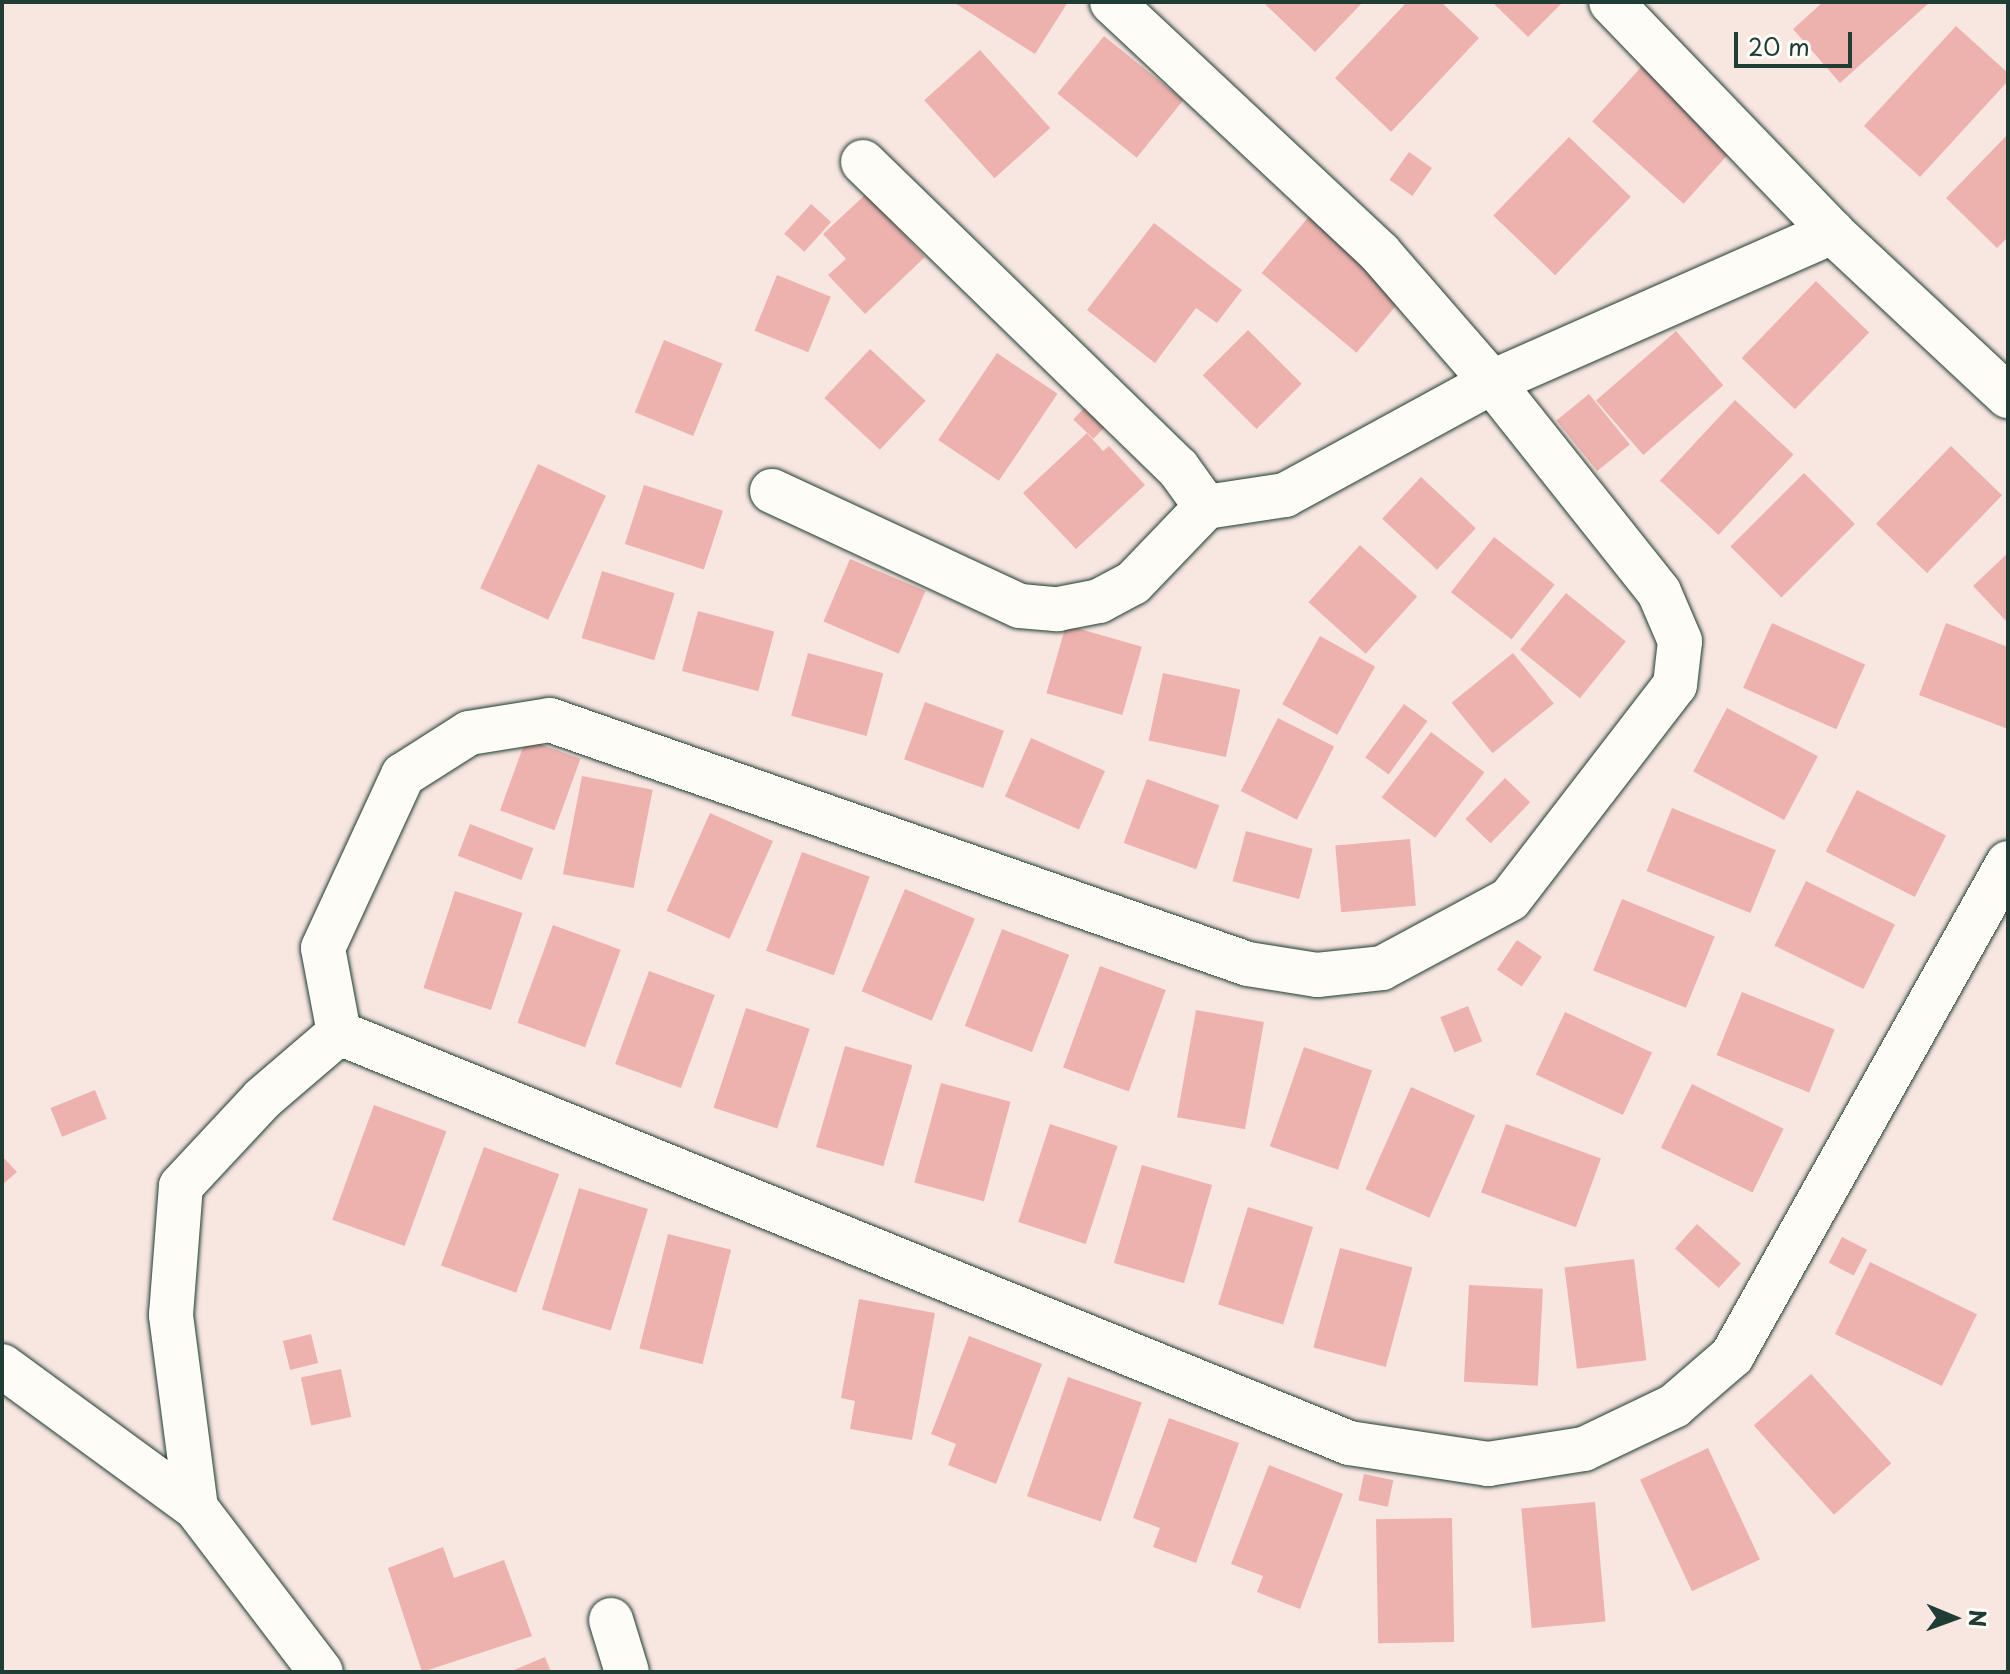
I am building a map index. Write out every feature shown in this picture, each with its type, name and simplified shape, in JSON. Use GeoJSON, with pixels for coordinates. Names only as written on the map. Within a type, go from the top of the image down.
{"type":"FeatureCollection","features":[{"type":"Feature","properties":{"kind":"street"},"geometry":{"type":"LineString","coordinates":[[339,1033],[323,948],[403,775],[469,733],[550,720],[1248,964],[1317,975],[1382,968],[1510,899],[1675,685],[1680,641],[1659,592],[1492,382],[1380,253],[1112,2]]}},
{"type":"Feature","properties":{"kind":"street"},"geometry":{"type":"LineString","coordinates":[[1611,2],[1832,232],[2008,396]]}},
{"type":"Feature","properties":{"kind":"street"},"geometry":{"type":"LineString","coordinates":[[863,162],[1178,468],[1206,507]]}},
{"type":"Feature","properties":{"kind":"street"},"geometry":{"type":"LineString","coordinates":[[772,491],[1020,606],[1058,609],[1099,601],[1133,583],[1206,507],[1285,495],[1492,382],[1832,232]]}},
{"type":"Feature","properties":{"kind":"street"},"geometry":{"type":"LineString","coordinates":[[339,1033],[1349,1443],[1488,1464],[1584,1449],[1674,1406],[1732,1356],[2008,863]]}},
{"type":"Feature","properties":{"kind":"street"},"geometry":{"type":"LineString","coordinates":[[196,1508],[171,1315],[181,1186],[262,1099],[339,1033]]}},
{"type":"Feature","properties":{"kind":"street"},"geometry":{"type":"LineString","coordinates":[[2,1366],[196,1508],[321,1672]]}},
{"type":"Feature","properties":{"kind":"street"},"geometry":{"type":"LineString","coordinates":[[611,1620],[627,1672]]}},
{"type":"Feature","properties":{"kind":"building"},"geometry":{"type":"Polygon","coordinates":[[[953,2],[1068,2],[1035,54],[953,2]]]}},
{"type":"Feature","properties":{"kind":"building"},"geometry":{"type":"Polygon","coordinates":[[[1263,2],[1363,2],[1315,52],[1263,2]]]}},
{"type":"Feature","properties":{"kind":"building"},"geometry":{"type":"Polygon","coordinates":[[[1407,2],[1441,2],[1479,38],[1391,132],[1335,78],[1407,2]]]}},
{"type":"Feature","properties":{"kind":"building"},"geometry":{"type":"Polygon","coordinates":[[[1492,2],[1563,2],[1528,37],[1492,2]]]}},
{"type":"Feature","properties":{"kind":"building"},"geometry":{"type":"Polygon","coordinates":[[[1823,2],[1930,2],[1840,83],[1793,29],[1823,2]]]}},
{"type":"Feature","properties":{"kind":"building"},"geometry":{"type":"Polygon","coordinates":[[[1956,26],[2008,73],[2008,81],[1920,177],[1864,126],[1956,26]]]}},
{"type":"Feature","properties":{"kind":"building"},"geometry":{"type":"Polygon","coordinates":[[[1104,36],[1183,100],[1137,158],[1057,94],[1104,36]]]}},
{"type":"Feature","properties":{"kind":"building"},"geometry":{"type":"Polygon","coordinates":[[[980,50],[1050,128],[995,178],[924,100],[980,50]]]}},
{"type":"Feature","properties":{"kind":"building"},"geometry":{"type":"Polygon","coordinates":[[[1643,65],[1734,147],[1684,204],[1592,121],[1643,65]]]}},
{"type":"Feature","properties":{"kind":"building"},"geometry":{"type":"Polygon","coordinates":[[[2008,134],[2008,237],[1997,248],[1946,198],[2008,134]]]}},
{"type":"Feature","properties":{"kind":"building"},"geometry":{"type":"Polygon","coordinates":[[[1569,137],[1631,197],[1555,275],[1493,215],[1569,137]]]}},
{"type":"Feature","properties":{"kind":"building"},"geometry":{"type":"Polygon","coordinates":[[[1409,152],[1432,168],[1412,196],[1389,180],[1409,152]]]}},
{"type":"Feature","properties":{"kind":"building"},"geometry":{"type":"Polygon","coordinates":[[[866,194],[925,257],[865,314],[828,275],[846,259],[823,234],[866,194]]]}},
{"type":"Feature","properties":{"kind":"building"},"geometry":{"type":"Polygon","coordinates":[[[811,204],[831,222],[804,252],[784,234],[811,204]]]}},
{"type":"Feature","properties":{"kind":"building"},"geometry":{"type":"Polygon","coordinates":[[[1311,214],[1406,294],[1356,353],[1262,273],[1311,214]]]}},
{"type":"Feature","properties":{"kind":"building"},"geometry":{"type":"Polygon","coordinates":[[[1154,223],[1242,290],[1217,323],[1196,308],[1155,363],[1087,310],[1154,223]]]}},
{"type":"Feature","properties":{"kind":"building"},"geometry":{"type":"Polygon","coordinates":[[[777,275],[831,297],[808,352],[755,331],[777,275]]]}},
{"type":"Feature","properties":{"kind":"building"},"geometry":{"type":"Polygon","coordinates":[[[1816,281],[1869,332],[1795,409],[1742,358],[1816,281]]]}},
{"type":"Feature","properties":{"kind":"building"},"geometry":{"type":"Polygon","coordinates":[[[1248,330],[1302,384],[1256,429],[1203,375],[1248,330]]]}},
{"type":"Feature","properties":{"kind":"building"},"geometry":{"type":"Polygon","coordinates":[[[1676,331],[1723,385],[1643,455],[1596,401],[1676,331]]]}},
{"type":"Feature","properties":{"kind":"building"},"geometry":{"type":"Polygon","coordinates":[[[664,340],[722,364],[693,436],[635,412],[664,340]]]}},
{"type":"Feature","properties":{"kind":"building"},"geometry":{"type":"Polygon","coordinates":[[[870,349],[926,401],[880,450],[824,398],[870,349]]]}},
{"type":"Feature","properties":{"kind":"building"},"geometry":{"type":"Polygon","coordinates":[[[997,353],[1058,394],[999,481],[938,440],[997,353]]]}},
{"type":"Feature","properties":{"kind":"building"},"geometry":{"type":"Polygon","coordinates":[[[1589,394],[1630,445],[1597,471],[1556,420],[1589,394]]]}},
{"type":"Feature","properties":{"kind":"building"},"geometry":{"type":"Polygon","coordinates":[[[1092,400],[1112,419],[1093,439],[1073,419],[1092,400]]]}},
{"type":"Feature","properties":{"kind":"building"},"geometry":{"type":"Polygon","coordinates":[[[1735,400],[1794,455],[1718,535],[1660,480],[1735,400]]]}},
{"type":"Feature","properties":{"kind":"building"},"geometry":{"type":"Polygon","coordinates":[[[1087,433],[1103,451],[1109,446],[1145,485],[1076,549],[1023,493],[1087,433]]]}},
{"type":"Feature","properties":{"kind":"building"},"geometry":{"type":"Polygon","coordinates":[[[1951,446],[2002,495],[1927,573],[1876,524],[1951,446]]]}},
{"type":"Feature","properties":{"kind":"building"},"geometry":{"type":"Polygon","coordinates":[[[538,464],[606,496],[548,620],[480,588],[538,464]]]}},
{"type":"Feature","properties":{"kind":"building"},"geometry":{"type":"Polygon","coordinates":[[[1804,473],[1855,524],[1781,597],[1730,547],[1804,473]]]}},
{"type":"Feature","properties":{"kind":"building"},"geometry":{"type":"Polygon","coordinates":[[[1421,477],[1476,528],[1437,570],[1382,519],[1421,477]]]}},
{"type":"Feature","properties":{"kind":"building"},"geometry":{"type":"Polygon","coordinates":[[[644,485],[723,511],[704,570],[625,544],[644,485]]]}},
{"type":"Feature","properties":{"kind":"building"},"geometry":{"type":"Polygon","coordinates":[[[1494,537],[1555,584],[1512,640],[1451,592],[1494,537]]]}},
{"type":"Feature","properties":{"kind":"building"},"geometry":{"type":"Polygon","coordinates":[[[1360,545],[1417,597],[1366,654],[1308,602],[1360,545]]]}},
{"type":"Feature","properties":{"kind":"building"},"geometry":{"type":"Polygon","coordinates":[[[2008,553],[2008,623],[1973,586],[2008,553]]]}},
{"type":"Feature","properties":{"kind":"building"},"geometry":{"type":"Polygon","coordinates":[[[850,559],[925,591],[899,654],[823,622],[850,559]]]}},
{"type":"Feature","properties":{"kind":"building"},"geometry":{"type":"Polygon","coordinates":[[[602,571],[675,593],[654,660],[582,638],[602,571]]]}},
{"type":"Feature","properties":{"kind":"building"},"geometry":{"type":"Polygon","coordinates":[[[1566,593],[1626,641],[1580,698],[1520,650],[1566,593]]]}},
{"type":"Feature","properties":{"kind":"building"},"geometry":{"type":"Polygon","coordinates":[[[698,611],[774,631],[758,691],[682,671],[698,611]]]}},
{"type":"Feature","properties":{"kind":"building"},"geometry":{"type":"Polygon","coordinates":[[[1772,623],[1865,664],[1836,729],[1743,688],[1772,623]]]}},
{"type":"Feature","properties":{"kind":"building"},"geometry":{"type":"Polygon","coordinates":[[[1946,623],[2008,647],[2008,729],[1919,695],[1946,623]]]}},
{"type":"Feature","properties":{"kind":"building"},"geometry":{"type":"Polygon","coordinates":[[[1066,625],[1142,647],[1122,715],[1046,693],[1066,625]]]}},
{"type":"Feature","properties":{"kind":"building"},"geometry":{"type":"Polygon","coordinates":[[[1320,636],[1375,667],[1337,735],[1282,704],[1320,636]]]}},
{"type":"Feature","properties":{"kind":"building"},"geometry":{"type":"Polygon","coordinates":[[[808,653],[883,673],[867,736],[791,716],[808,653]]]}},
{"type":"Feature","properties":{"kind":"building"},"geometry":{"type":"Polygon","coordinates":[[[1513,653],[1554,704],[1493,753],[1452,703],[1513,653]]]}},
{"type":"Feature","properties":{"kind":"building"},"geometry":{"type":"Polygon","coordinates":[[[1163,673],[1240,689],[1226,757],[1149,740],[1163,673]]]}},
{"type":"Feature","properties":{"kind":"building"},"geometry":{"type":"Polygon","coordinates":[[[925,702],[1004,731],[983,788],[904,759],[925,702]]]}},
{"type":"Feature","properties":{"kind":"building"},"geometry":{"type":"Polygon","coordinates":[[[1404,704],[1427,721],[1389,774],[1365,757],[1404,704]]]}},
{"type":"Feature","properties":{"kind":"building"},"geometry":{"type":"Polygon","coordinates":[[[1727,708],[1818,756],[1784,820],[1693,772],[1727,708]]]}},
{"type":"Feature","properties":{"kind":"building"},"geometry":{"type":"Polygon","coordinates":[[[1278,718],[1334,747],[1297,820],[1241,791],[1278,718]]]}},
{"type":"Feature","properties":{"kind":"building"},"geometry":{"type":"Polygon","coordinates":[[[1431,732],[1485,772],[1435,838],[1382,797],[1431,732]]]}},
{"type":"Feature","properties":{"kind":"building"},"geometry":{"type":"Polygon","coordinates":[[[1031,738],[1105,771],[1079,829],[1005,796],[1031,738]]]}},
{"type":"Feature","properties":{"kind":"building"},"geometry":{"type":"Polygon","coordinates":[[[526,739],[581,759],[555,830],[500,810],[526,739]]]}},
{"type":"Feature","properties":{"kind":"building"},"geometry":{"type":"Polygon","coordinates":[[[582,776],[653,790],[634,888],[563,874],[582,776]]]}},
{"type":"Feature","properties":{"kind":"building"},"geometry":{"type":"Polygon","coordinates":[[[1505,778],[1530,802],[1491,843],[1465,819],[1505,778]]]}},
{"type":"Feature","properties":{"kind":"building"},"geometry":{"type":"Polygon","coordinates":[[[1147,779],[1219,805],[1196,869],[1124,843],[1147,779]]]}},
{"type":"Feature","properties":{"kind":"building"},"geometry":{"type":"Polygon","coordinates":[[[1857,790],[1946,835],[1915,897],[1826,851],[1857,790]]]}},
{"type":"Feature","properties":{"kind":"building"},"geometry":{"type":"Polygon","coordinates":[[[1672,808],[1776,850],[1750,913],[1647,871],[1672,808]]]}},
{"type":"Feature","properties":{"kind":"building"},"geometry":{"type":"Polygon","coordinates":[[[710,813],[773,841],[730,939],[666,911],[710,813]]]}},
{"type":"Feature","properties":{"kind":"building"},"geometry":{"type":"Polygon","coordinates":[[[470,824],[533,848],[521,880],[458,856],[470,824]]]}},
{"type":"Feature","properties":{"kind":"building"},"geometry":{"type":"Polygon","coordinates":[[[1246,831],[1313,849],[1299,899],[1233,881],[1246,831]]]}},
{"type":"Feature","properties":{"kind":"building"},"geometry":{"type":"Polygon","coordinates":[[[1410,839],[1416,906],[1341,912],[1335,846],[1410,839]]]}},
{"type":"Feature","properties":{"kind":"building"},"geometry":{"type":"Polygon","coordinates":[[[802,852],[870,877],[834,975],[766,951],[802,852]]]}},
{"type":"Feature","properties":{"kind":"building"},"geometry":{"type":"Polygon","coordinates":[[[1806,881],[1895,924],[1863,989],[1774,946],[1806,881]]]}},
{"type":"Feature","properties":{"kind":"building"},"geometry":{"type":"Polygon","coordinates":[[[905,889],[975,919],[932,1021],[862,991],[905,889]]]}},
{"type":"Feature","properties":{"kind":"building"},"geometry":{"type":"Polygon","coordinates":[[[455,891],[523,913],[491,1010],[423,988],[455,891]]]}},
{"type":"Feature","properties":{"kind":"building"},"geometry":{"type":"Polygon","coordinates":[[[1622,899],[1715,936],[1686,1008],[1593,970],[1622,899]]]}},
{"type":"Feature","properties":{"kind":"building"},"geometry":{"type":"Polygon","coordinates":[[[553,925],[621,950],[585,1047],[517,1023],[553,925]]]}},
{"type":"Feature","properties":{"kind":"building"},"geometry":{"type":"Polygon","coordinates":[[[1002,929],[1069,955],[1032,1052],[965,1026],[1002,929]]]}},
{"type":"Feature","properties":{"kind":"building"},"geometry":{"type":"Polygon","coordinates":[[[1517,940],[1542,957],[1522,987],[1497,970],[1517,940]]]}},
{"type":"Feature","properties":{"kind":"building"},"geometry":{"type":"Polygon","coordinates":[[[1100,966],[1166,990],[1129,1091],[1063,1067],[1100,966]]]}},
{"type":"Feature","properties":{"kind":"building"},"geometry":{"type":"Polygon","coordinates":[[[649,971],[715,995],[681,1088],[615,1064],[649,971]]]}},
{"type":"Feature","properties":{"kind":"building"},"geometry":{"type":"Polygon","coordinates":[[[1742,992],[1835,1029],[1809,1093],[1717,1055],[1742,992]]]}},
{"type":"Feature","properties":{"kind":"building"},"geometry":{"type":"Polygon","coordinates":[[[1468,1006],[1482,1041],[1454,1052],[1440,1017],[1468,1006]]]}},
{"type":"Feature","properties":{"kind":"building"},"geometry":{"type":"Polygon","coordinates":[[[746,1008],[810,1029],[777,1129],[714,1108],[746,1008]]]}},
{"type":"Feature","properties":{"kind":"building"},"geometry":{"type":"Polygon","coordinates":[[[1196,1010],[1264,1022],[1245,1129],[1177,1117],[1196,1010]]]}},
{"type":"Feature","properties":{"kind":"building"},"geometry":{"type":"Polygon","coordinates":[[[1565,1012],[1652,1053],[1623,1115],[1536,1075],[1565,1012]]]}},
{"type":"Feature","properties":{"kind":"building"},"geometry":{"type":"Polygon","coordinates":[[[845,1046],[912,1065],[883,1166],[816,1147],[845,1046]]]}},
{"type":"Feature","properties":{"kind":"building"},"geometry":{"type":"Polygon","coordinates":[[[1304,1047],[1372,1070],[1338,1170],[1270,1146],[1304,1047]]]}},
{"type":"Feature","properties":{"kind":"building"},"geometry":{"type":"Polygon","coordinates":[[[941,1083],[1011,1102],[984,1201],[914,1182],[941,1083]]]}},
{"type":"Feature","properties":{"kind":"building"},"geometry":{"type":"Polygon","coordinates":[[[1692,1084],[1784,1129],[1753,1193],[1661,1148],[1692,1084]]]}},
{"type":"Feature","properties":{"kind":"building"},"geometry":{"type":"Polygon","coordinates":[[[1411,1087],[1475,1115],[1429,1218],[1365,1189],[1411,1087]]]}},
{"type":"Feature","properties":{"kind":"building"},"geometry":{"type":"Polygon","coordinates":[[[95,1090],[107,1119],[62,1137],[50,1108],[95,1090]]]}},
{"type":"Feature","properties":{"kind":"building"},"geometry":{"type":"Polygon","coordinates":[[[374,1105],[446,1131],[405,1246],[332,1220],[374,1105]]]}},
{"type":"Feature","properties":{"kind":"building"},"geometry":{"type":"Polygon","coordinates":[[[1050,1124],[1118,1146],[1086,1244],[1018,1222],[1050,1124]]]}},
{"type":"Feature","properties":{"kind":"building"},"geometry":{"type":"Polygon","coordinates":[[[1506,1124],[1601,1159],[1576,1227],[1481,1193],[1506,1124]]]}},
{"type":"Feature","properties":{"kind":"building"},"geometry":{"type":"Polygon","coordinates":[[[484,1147],[559,1174],[516,1293],[441,1265],[484,1147]]]}},
{"type":"Feature","properties":{"kind":"building"},"geometry":{"type":"Polygon","coordinates":[[[2,1156],[17,1172],[2,1185],[2,1156]]]}},
{"type":"Feature","properties":{"kind":"building"},"geometry":{"type":"Polygon","coordinates":[[[1142,1165],[1212,1185],[1184,1283],[1114,1263],[1142,1165]]]}},
{"type":"Feature","properties":{"kind":"building"},"geometry":{"type":"Polygon","coordinates":[[[579,1188],[648,1209],[611,1331],[542,1309],[579,1188]]]}},
{"type":"Feature","properties":{"kind":"building"},"geometry":{"type":"Polygon","coordinates":[[[1248,1207],[1313,1227],[1283,1324],[1218,1305],[1248,1207]]]}},
{"type":"Feature","properties":{"kind":"building"},"geometry":{"type":"Polygon","coordinates":[[[1697,1224],[1741,1263],[1719,1288],[1675,1249],[1697,1224]]]}},
{"type":"Feature","properties":{"kind":"building"},"geometry":{"type":"Polygon","coordinates":[[[668,1234],[731,1250],[703,1364],[639,1348],[668,1234]]]}},
{"type":"Feature","properties":{"kind":"building"},"geometry":{"type":"Polygon","coordinates":[[[1842,1237],[1867,1250],[1854,1276],[1829,1263],[1842,1237]]]}},
{"type":"Feature","properties":{"kind":"building"},"geometry":{"type":"Polygon","coordinates":[[[1340,1248],[1412,1267],[1386,1367],[1313,1347],[1340,1248]]]}},
{"type":"Feature","properties":{"kind":"building"},"geometry":{"type":"Polygon","coordinates":[[[1634,1259],[1646,1360],[1577,1369],[1565,1268],[1634,1259]]]}},
{"type":"Feature","properties":{"kind":"building"},"geometry":{"type":"Polygon","coordinates":[[[1870,1262],[1977,1314],[1942,1386],[1835,1334],[1870,1262]]]}},
{"type":"Feature","properties":{"kind":"building"},"geometry":{"type":"Polygon","coordinates":[[[1469,1285],[1543,1289],[1538,1386],[1464,1382],[1469,1285]]]}},
{"type":"Feature","properties":{"kind":"building"},"geometry":{"type":"Polygon","coordinates":[[[859,1299],[935,1313],[912,1440],[850,1429],[855,1401],[841,1398],[859,1299]]]}},
{"type":"Feature","properties":{"kind":"building"},"geometry":{"type":"Polygon","coordinates":[[[311,1334],[318,1363],[290,1370],[283,1341],[311,1334]]]}},
{"type":"Feature","properties":{"kind":"building"},"geometry":{"type":"Polygon","coordinates":[[[969,1336],[1042,1364],[996,1484],[948,1465],[956,1444],[931,1434],[969,1336]]]}},
{"type":"Feature","properties":{"kind":"building"},"geometry":{"type":"Polygon","coordinates":[[[341,1369],[351,1417],[311,1425],[301,1378],[341,1369]]]}},
{"type":"Feature","properties":{"kind":"building"},"geometry":{"type":"Polygon","coordinates":[[[1811,1374],[1891,1463],[1834,1515],[1754,1426],[1811,1374]]]}},
{"type":"Feature","properties":{"kind":"building"},"geometry":{"type":"Polygon","coordinates":[[[1068,1377],[1142,1402],[1101,1522],[1027,1496],[1068,1377]]]}},
{"type":"Feature","properties":{"kind":"building"},"geometry":{"type":"Polygon","coordinates":[[[1169,1418],[1239,1443],[1196,1563],[1153,1547],[1160,1528],[1133,1518],[1169,1418]]]}},
{"type":"Feature","properties":{"kind":"building"},"geometry":{"type":"Polygon","coordinates":[[[1708,1448],[1760,1559],[1692,1591],[1640,1480],[1708,1448]]]}},
{"type":"Feature","properties":{"kind":"building"},"geometry":{"type":"Polygon","coordinates":[[[1269,1465],[1343,1494],[1300,1609],[1257,1592],[1263,1576],[1231,1564],[1269,1465]]]}},
{"type":"Feature","properties":{"kind":"building"},"geometry":{"type":"Polygon","coordinates":[[[1364,1474],[1393,1480],[1388,1507],[1358,1500],[1364,1474]]]}},
{"type":"Feature","properties":{"kind":"building"},"geometry":{"type":"Polygon","coordinates":[[[1595,1502],[1605,1622],[1532,1628],[1521,1508],[1595,1502]]]}},
{"type":"Feature","properties":{"kind":"building"},"geometry":{"type":"Polygon","coordinates":[[[1452,1518],[1454,1642],[1378,1643],[1376,1519],[1452,1518]]]}},
{"type":"Feature","properties":{"kind":"building"},"geometry":{"type":"Polygon","coordinates":[[[443,1547],[454,1578],[504,1560],[532,1636],[422,1672],[388,1568],[443,1547]]]}},
{"type":"Feature","properties":{"kind":"building"},"geometry":{"type":"Polygon","coordinates":[[[545,1657],[551,1672],[509,1672],[545,1657]]]}}]}
